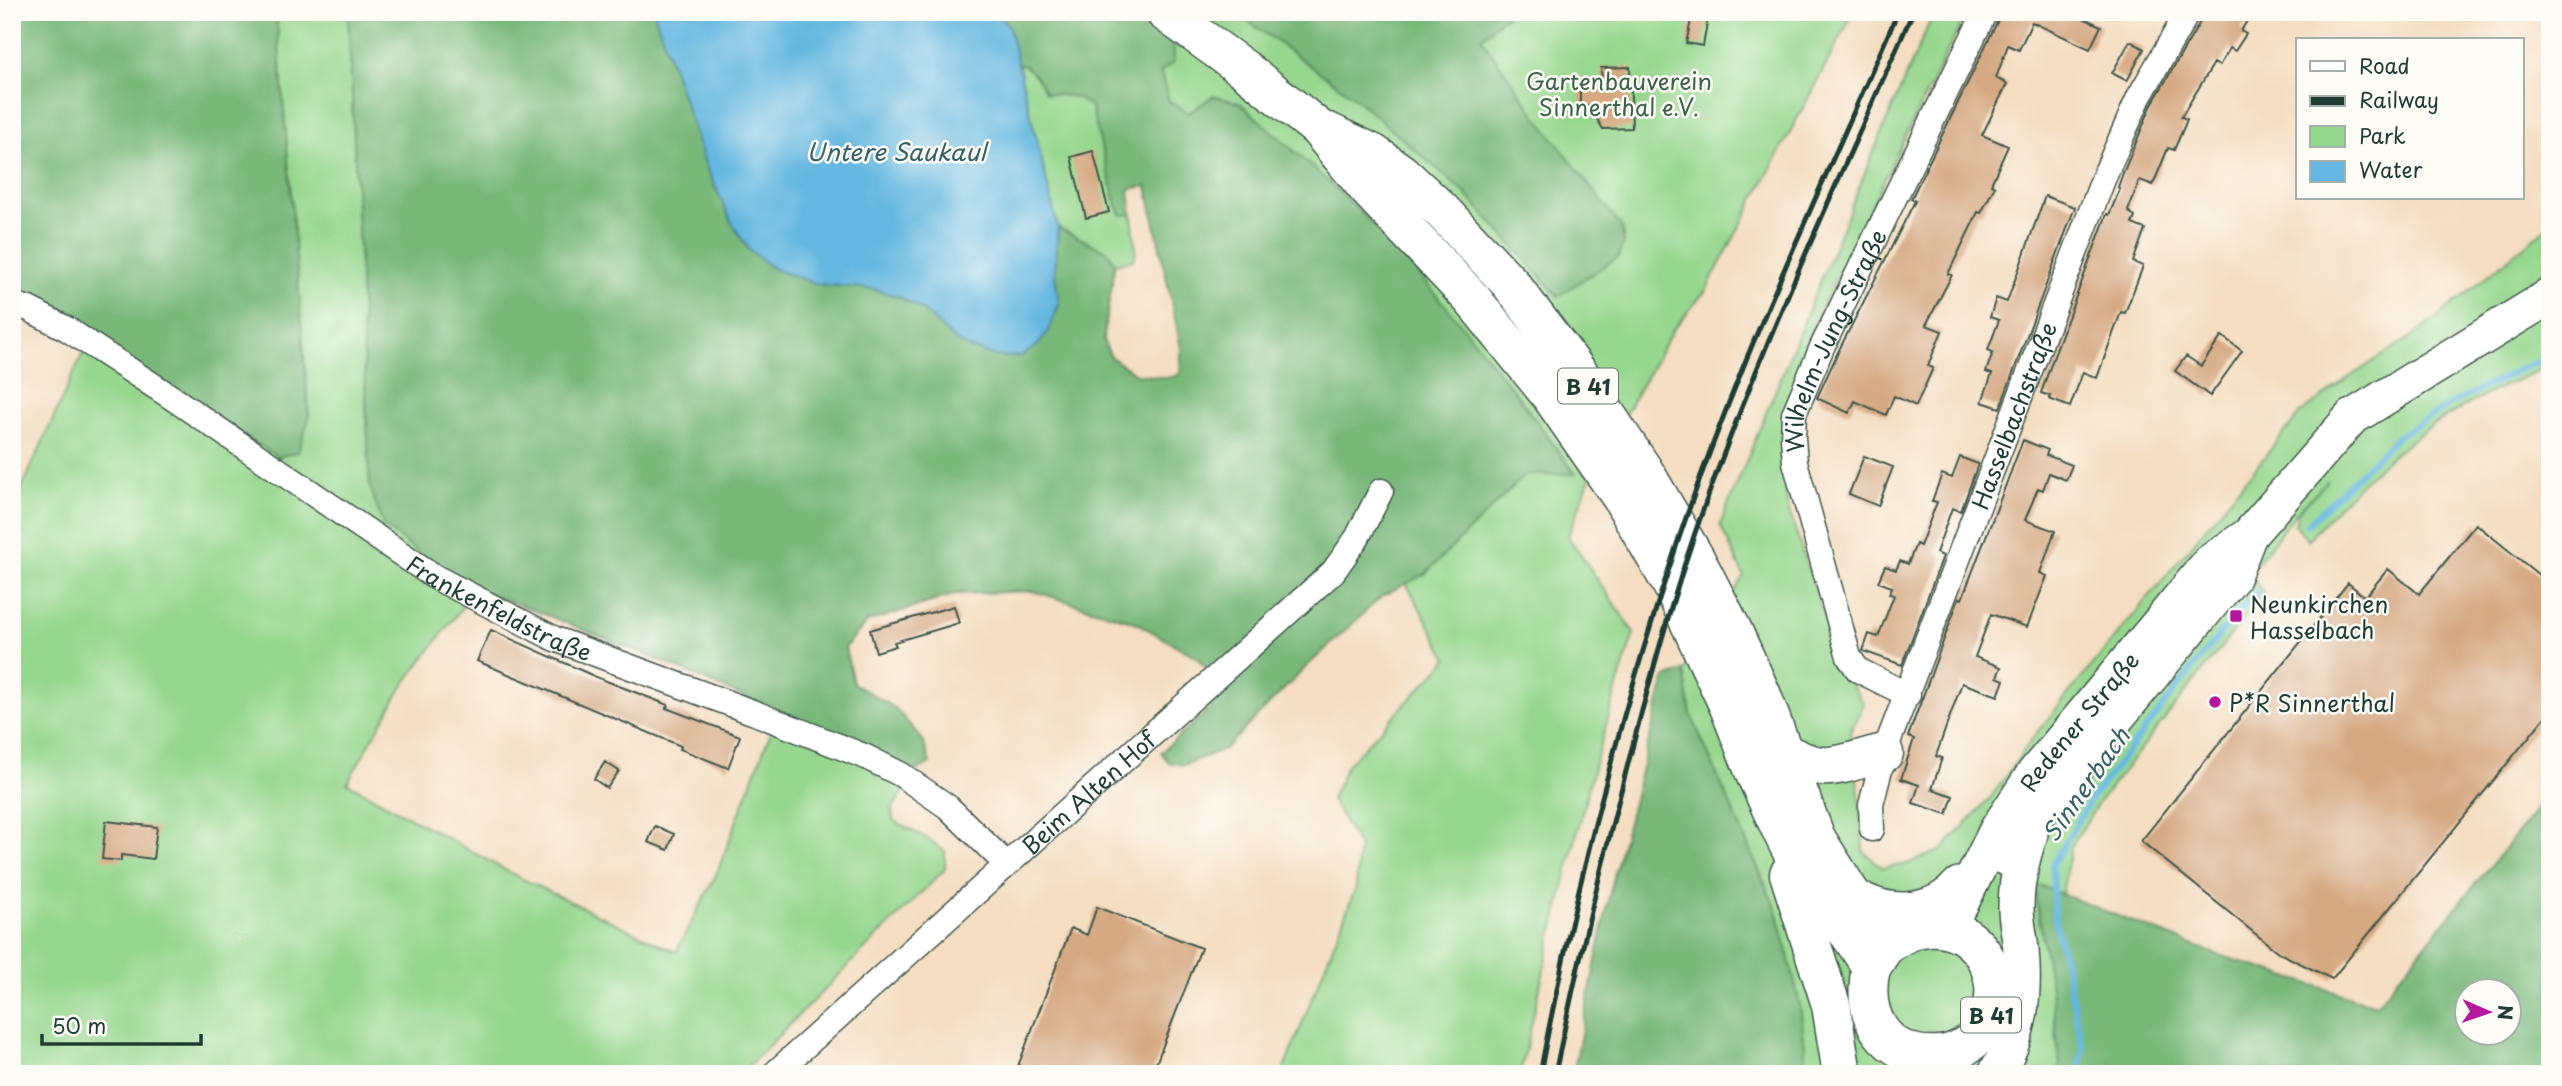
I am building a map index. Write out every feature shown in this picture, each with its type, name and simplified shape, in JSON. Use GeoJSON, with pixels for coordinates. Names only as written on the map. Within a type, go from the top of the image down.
{"type":"FeatureCollection","features":[{"type":"Feature","properties":{"kind":"main road","name":"B 41"},"geometry":{"type":"LineString","coordinates":[[1166,12],[1318,128],[1374,154],[1401,173],[1441,211],[1510,283],[1582,378],[1644,471],[1695,558],[1733,631],[1829,995],[1837,1028],[1842,1074]]}},
{"type":"Feature","properties":{"kind":"main road","name":"Redener Straße"},"geometry":{"type":"LineString","coordinates":[[1924,928],[1951,917],[1961,903],[1997,830],[2034,774],[2210,562],[2249,535],[2350,418],[2550,296]]}},
{"type":"Feature","properties":{"kind":"main road","name":"Redener Straße"},"geometry":{"type":"LineString","coordinates":[[1973,942],[1983,898],[2011,849],[2232,579],[2249,535]]}},
{"type":"Feature","properties":{"kind":"main road"},"geometry":{"type":"LineString","coordinates":[[1769,763],[1802,762],[1831,768],[1884,753]]}},
{"type":"Feature","properties":{"kind":"main road","name":"B 41"},"geometry":{"type":"LineString","coordinates":[[1769,763],[1804,810],[1829,861],[1864,910],[1884,925],[1962,934],[1973,942],[1986,958],[1994,977],[1995,998],[1990,1018],[1979,1035],[1963,1048],[1914,1065],[1909,1053],[1885,1056],[1868,1005],[1867,986],[1871,968],[1853,938],[1801,868],[1769,763]]}},
{"type":"Feature","properties":{"kind":"main road"},"geometry":{"type":"LineString","coordinates":[[1804,810],[1811,790],[1831,768]]}},
{"type":"Feature","properties":{"kind":"main road"},"geometry":{"type":"LineString","coordinates":[[1995,1074],[2012,1041],[2021,1011],[2022,972],[2017,895],[2025,848],[2037,814]]}},
{"type":"Feature","properties":{"kind":"main road"},"geometry":{"type":"LineString","coordinates":[[1850,894],[1881,908],[1894,910],[1935,904],[1957,887],[1997,830]]}},
{"type":"Feature","properties":{"kind":"main road"},"geometry":{"type":"LineString","coordinates":[[1871,968],[1886,945],[1924,928]]}},
{"type":"Feature","properties":{"kind":"street","name":"Wilhelm-Jung-Straße"},"geometry":{"type":"LineString","coordinates":[[1908,695],[1858,670],[1849,657],[1795,462],[1794,414],[1822,347],[1985,12]]}},
{"type":"Feature","properties":{"kind":"street","name":"Hasselbachstraße"},"geometry":{"type":"LineString","coordinates":[[1872,829],[1871,805],[1884,753],[2104,177],[2139,97],[2188,12]]}},
{"type":"Feature","properties":{"kind":"street","name":"Frankenfeldstraße"},"geometry":{"type":"LineString","coordinates":[[12,304],[29,309],[67,329],[435,577],[555,639],[755,713],[866,757],[900,774],[948,807],[1006,864]]}},
{"type":"Feature","properties":{"kind":"street","name":"Beim Alten Hof"},"geometry":{"type":"LineString","coordinates":[[774,1074],[1333,572],[1357,538],[1381,491]]}},
{"type":"Feature","properties":{"kind":"green space"},"geometry":{"type":"Polygon","coordinates":[[[12,12],[276,12],[309,418],[298,452],[278,457],[90,337],[12,283],[12,12]]]}},
{"type":"Feature","properties":{"kind":"green space"},"geometry":{"type":"Polygon","coordinates":[[[276,12],[348,12],[370,486],[475,590],[403,686],[347,783],[514,875],[676,952],[716,875],[778,713],[915,772],[892,810],[893,820],[945,852],[945,869],[740,1074],[12,1074],[12,510],[90,337],[309,418],[276,12]]]}},
{"type":"Feature","properties":{"kind":"green space"},"geometry":{"type":"Polygon","coordinates":[[[348,12],[654,12],[707,169],[732,223],[749,250],[774,269],[817,284],[874,289],[900,297],[922,309],[953,339],[1022,356],[1038,345],[1048,331],[1059,304],[1055,273],[1058,228],[1107,251],[1115,264],[1103,340],[1111,357],[1136,374],[1170,378],[1180,374],[1181,348],[1147,186],[1129,189],[1132,215],[1122,215],[1117,206],[1091,107],[1076,97],[1046,93],[1035,75],[1024,65],[1018,65],[1009,27],[997,12],[1134,12],[1146,19],[1174,47],[1174,62],[1160,72],[1169,101],[1189,113],[1213,96],[1240,103],[1322,176],[1398,251],[1451,313],[1575,474],[1525,475],[1425,574],[1382,596],[1303,670],[1225,749],[1183,765],[1169,762],[1161,752],[1202,716],[1226,689],[1196,657],[1135,622],[1033,591],[956,594],[867,622],[845,647],[853,683],[895,708],[923,740],[930,763],[915,772],[666,663],[524,606],[475,590],[442,571],[383,526],[370,486],[348,12]]]}},
{"type":"Feature","properties":{"kind":"green space","name":"Gartenbauverein Sinnerthal e.V."},"geometry":{"type":"Polygon","coordinates":[[[1134,12],[1235,12],[1349,93],[1465,193],[1558,296],[1537,117],[1481,38],[1510,12],[1854,12],[1706,290],[1672,331],[1592,473],[1568,536],[1634,633],[1586,797],[1520,1074],[1282,1074],[1356,888],[1359,846],[1331,799],[1347,765],[1448,659],[1406,583],[1425,574],[1525,474],[1575,473],[1451,313],[1352,204],[1294,156],[1213,97],[1189,113],[1169,101],[1146,19],[1134,12]]]}},
{"type":"Feature","properties":{"kind":"green space"},"geometry":{"type":"Polygon","coordinates":[[[1235,12],[1510,12],[1481,38],[1537,117],[1623,229],[1623,244],[1618,257],[1558,296],[1465,193],[1349,93],[1235,12]]]}},
{"type":"Feature","properties":{"kind":"green space"},"geometry":{"type":"Polygon","coordinates":[[[1934,12],[1967,12],[1816,318],[1788,399],[1784,457],[1787,505],[1841,668],[1864,704],[1850,732],[1859,793],[1863,851],[1882,868],[1907,864],[1942,850],[1991,797],[2037,732],[2300,414],[2348,378],[2420,331],[2550,225],[2550,366],[2472,402],[2417,436],[2364,481],[2308,540],[2295,524],[2299,511],[2328,480],[2299,509],[2125,734],[2251,577],[2264,593],[2099,802],[2071,847],[2062,894],[2036,884],[2034,888],[2050,980],[2060,1065],[2056,1074],[1808,1074],[1800,1005],[1778,914],[1691,715],[1684,671],[1744,576],[1720,525],[1934,12]]]}},
{"type":"Feature","properties":{"kind":"green space"},"geometry":{"type":"Polygon","coordinates":[[[1018,65],[1024,65],[1035,75],[1046,92],[1076,97],[1091,107],[1117,206],[1122,215],[1132,215],[1136,251],[1133,260],[1115,264],[1106,251],[1058,228],[1018,65]]]}},
{"type":"Feature","properties":{"kind":"green space"},"geometry":{"type":"Polygon","coordinates":[[[1684,671],[1691,715],[1778,914],[1800,1005],[1808,1074],[1573,1074],[1610,892],[1665,678],[1684,671]]]}},
{"type":"Feature","properties":{"kind":"green space"},"geometry":{"type":"Polygon","coordinates":[[[2550,793],[2550,1074],[2056,1074],[2060,1065],[2050,980],[2034,888],[2036,884],[2210,952],[2376,1005],[2550,793]]]}},
{"type":"Feature","properties":{"kind":"water","name":"Untere Saukaul"},"geometry":{"type":"Polygon","coordinates":[[[654,12],[999,14],[1009,27],[1058,228],[1055,273],[1059,304],[1048,331],[1038,345],[1022,356],[1000,357],[969,348],[953,339],[922,309],[900,297],[874,289],[817,284],[774,269],[749,250],[732,223],[707,169],[654,12]]]}},
{"type":"Feature","properties":{"kind":"building"},"geometry":{"type":"Polygon","coordinates":[[[1693,12],[1709,12],[1703,46],[1686,43],[1693,12]]]}},
{"type":"Feature","properties":{"kind":"building"},"geometry":{"type":"Polygon","coordinates":[[[2002,12],[2085,12],[2083,18],[2101,26],[2090,49],[2032,22],[2019,50],[2008,45],[1996,78],[2007,84],[1982,135],[2008,146],[1991,184],[1995,186],[1981,213],[1978,212],[1948,274],[1952,275],[1926,325],[1942,331],[1928,366],[1933,368],[1916,406],[1894,396],[1886,415],[1855,401],[1849,413],[1817,398],[1915,201],[1911,199],[2002,12]]]}},
{"type":"Feature","properties":{"kind":"building"},"geometry":{"type":"Polygon","coordinates":[[[2206,12],[2252,12],[2241,31],[2246,34],[2235,51],[2230,48],[2219,66],[2214,63],[2181,117],[2187,119],[2184,127],[2174,150],[2168,148],[2153,185],[2140,180],[2128,211],[2135,217],[2132,224],[2145,229],[2133,262],[2143,266],[2125,313],[2121,312],[2097,378],[2083,372],[2070,407],[2041,393],[2107,214],[2109,215],[2120,189],[2118,187],[2123,173],[2152,104],[2206,12]]]}},
{"type":"Feature","properties":{"kind":"building"},"geometry":{"type":"Polygon","coordinates":[[[2130,41],[2144,49],[2127,81],[2112,73],[2130,41]]]}},
{"type":"Feature","properties":{"kind":"building"},"geometry":{"type":"Polygon","coordinates":[[[1630,67],[1632,128],[1603,129],[1589,106],[1580,106],[1580,85],[1602,85],[1601,68],[1630,67]]]}},
{"type":"Feature","properties":{"kind":"building"},"geometry":{"type":"Polygon","coordinates":[[[1093,151],[1109,212],[1086,218],[1071,157],[1093,151]]]}},
{"type":"Feature","properties":{"kind":"building"},"geometry":{"type":"Polygon","coordinates":[[[2045,196],[2075,207],[2000,408],[1982,402],[1992,374],[1986,372],[1993,352],[1988,350],[1999,320],[1990,317],[1996,298],[2007,302],[2045,196]]]}},
{"type":"Feature","properties":{"kind":"building"},"geometry":{"type":"Polygon","coordinates":[[[2222,336],[2242,351],[2210,396],[2175,371],[2186,356],[2201,366],[2222,336]]]}},
{"type":"Feature","properties":{"kind":"building"},"geometry":{"type":"Polygon","coordinates":[[[2023,440],[2048,450],[2046,455],[2072,465],[2066,480],[2049,473],[2043,490],[2038,488],[2025,520],[2055,531],[2040,573],[2047,576],[2027,627],[1991,614],[1975,657],[2001,667],[1997,677],[2004,680],[1998,696],[1962,683],[1945,730],[1936,756],[1942,758],[1932,789],[1953,796],[1947,814],[1913,803],[1919,785],[1901,779],[1914,739],[1908,737],[1959,598],[1962,599],[2023,440]]]}},
{"type":"Feature","properties":{"kind":"building"},"geometry":{"type":"Polygon","coordinates":[[[1864,456],[1893,467],[1878,506],[1849,494],[1864,456]]]}},
{"type":"Feature","properties":{"kind":"building"},"geometry":{"type":"Polygon","coordinates":[[[1960,457],[1978,464],[1961,511],[1952,508],[1936,553],[1943,556],[1902,665],[1863,651],[1869,634],[1878,637],[1894,595],[1889,594],[1892,587],[1878,582],[1885,566],[1896,570],[1900,561],[1908,564],[1916,544],[1920,546],[1937,502],[1932,501],[1942,474],[1952,478],[1960,457]]]}},
{"type":"Feature","properties":{"kind":"building"},"geometry":{"type":"Polygon","coordinates":[[[2476,524],[2550,584],[2550,711],[2332,979],[2279,953],[2141,841],[2348,583],[2365,597],[2388,569],[2419,594],[2476,524]]]}},
{"type":"Feature","properties":{"kind":"building"},"geometry":{"type":"Polygon","coordinates":[[[954,606],[959,623],[894,642],[896,646],[876,652],[870,630],[954,606]]]}},
{"type":"Feature","properties":{"kind":"building"},"geometry":{"type":"Polygon","coordinates":[[[491,630],[596,677],[668,705],[666,708],[740,736],[728,768],[477,661],[491,630]]]}},
{"type":"Feature","properties":{"kind":"building"},"geometry":{"type":"Polygon","coordinates":[[[605,762],[619,771],[607,788],[594,779],[605,762]]]}},
{"type":"Feature","properties":{"kind":"building"},"geometry":{"type":"Polygon","coordinates":[[[106,821],[157,827],[153,859],[121,855],[121,861],[102,859],[106,821]]]}},
{"type":"Feature","properties":{"kind":"building"},"geometry":{"type":"Polygon","coordinates":[[[655,826],[674,834],[668,850],[648,842],[655,826]]]}},
{"type":"Feature","properties":{"kind":"building"},"geometry":{"type":"Polygon","coordinates":[[[1097,907],[1201,948],[1152,1074],[1015,1074],[1071,928],[1087,935],[1097,907]]]}},
{"type":"Feature","properties":{"kind":"waterway","name":"Sinnerbach"},"geometry":{"type":"LineString","coordinates":[[2307,525],[2398,436],[2457,401],[2550,357]]}},
{"type":"Feature","properties":{"kind":"waterway","name":"Sinnerbach"},"geometry":{"type":"LineString","coordinates":[[2078,1074],[2083,1048],[2054,915],[2052,865],[2091,799],[2202,656],[2256,592]]}},
{"type":"Feature","properties":{"kind":"railway"},"geometry":{"type":"LineString","coordinates":[[1540,1074],[1583,873],[1617,740],[1677,544],[1753,342],[1898,12]]}},
{"type":"Feature","properties":{"kind":"railway"},"geometry":{"type":"LineString","coordinates":[[1555,1074],[1623,783],[1684,566],[1731,434],[1781,313],[1913,12]]}},
{"type":"Feature","properties":{"kind":"place","name":"Neunkirchen Hasselbach"},"geometry":{"type":"Point","coordinates":[2236,616]}},
{"type":"Feature","properties":{"kind":"place","name":"P*R Sinnerthal"},"geometry":{"type":"Point","coordinates":[2215,702]}}]}
